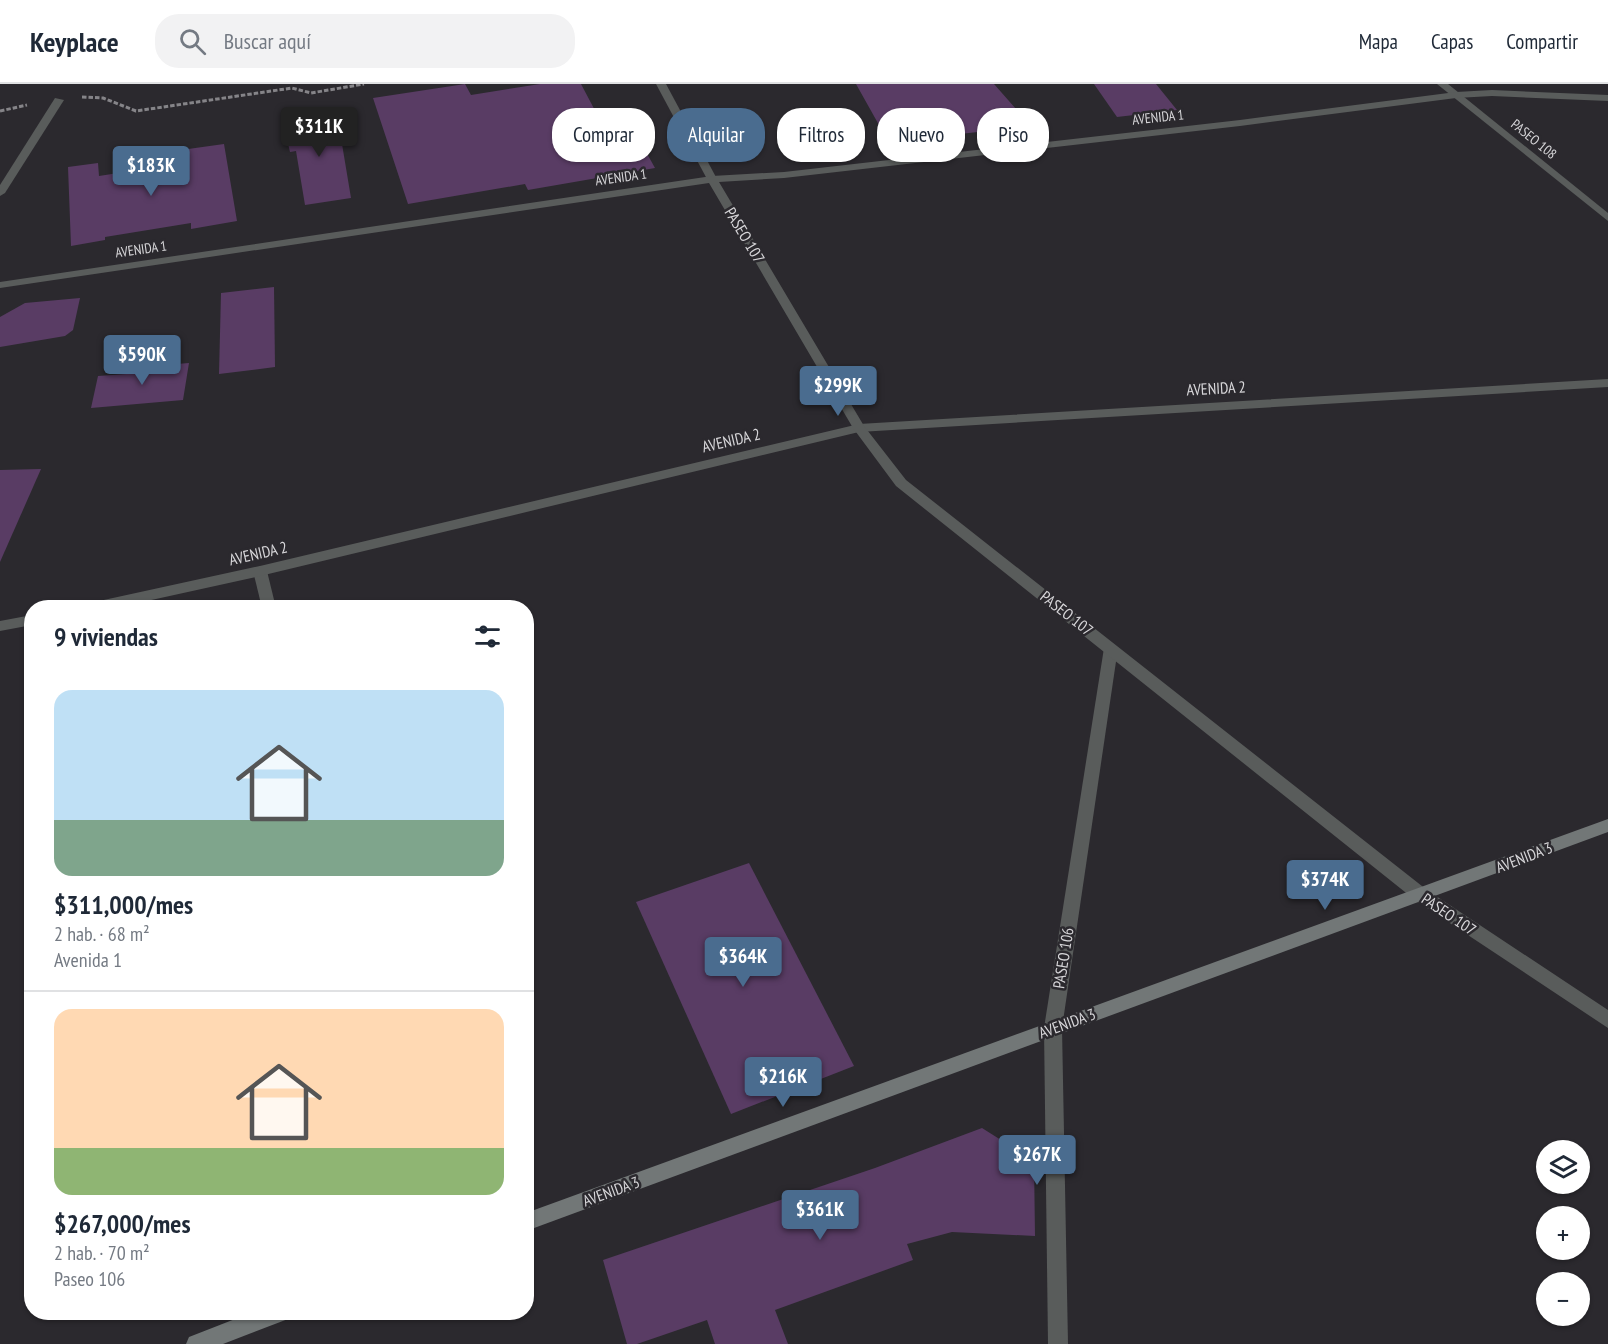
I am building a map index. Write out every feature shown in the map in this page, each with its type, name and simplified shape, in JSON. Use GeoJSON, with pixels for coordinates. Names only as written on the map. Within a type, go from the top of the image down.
{"type":"FeatureCollection","features":[{"type":"Feature","properties":{"kind":"main road","name":"AVENIDA 3"},"geometry":{"type":"LineString","coordinates":[[534,1219],[1608,825]]}},
{"type":"Feature","properties":{"kind":"main road"},"geometry":{"type":"LineString","coordinates":[[196,1344],[260,1320]]}},
{"type":"Feature","properties":{"kind":"street","name":"PASEO 107"},"geometry":{"type":"LineString","coordinates":[[661,84],[712,179],[859,428],[901,483],[1421,895],[1608,1020]]}},
{"type":"Feature","properties":{"kind":"street","name":"PASEO 108"},"geometry":{"type":"LineString","coordinates":[[1442,84],[1608,218]]}},
{"type":"Feature","properties":{"kind":"street","name":"AVENIDA 1"},"geometry":{"type":"LineString","coordinates":[[0,285],[712,179],[784,175],[1216,126],[1456,95],[1492,93],[1608,98]]}},
{"type":"Feature","properties":{"kind":"street"},"geometry":{"type":"LineString","coordinates":[[0,193],[59,100]]}},
{"type":"Feature","properties":{"kind":"street","name":"AVENIDA 2"},"geometry":{"type":"LineString","coordinates":[[128,600],[260,572],[859,428],[1608,383]]}},
{"type":"Feature","properties":{"kind":"street"},"geometry":{"type":"LineString","coordinates":[[260,572],[267,600]]}},
{"type":"Feature","properties":{"kind":"street"},"geometry":{"type":"LineString","coordinates":[[0,627],[24,622]]}},
{"type":"Feature","properties":{"kind":"street","name":"PASEO 106"},"geometry":{"type":"LineString","coordinates":[[1058,1344],[1053,1028],[1111,648]]}},
{"type":"Feature","properties":{"kind":"path"},"geometry":{"type":"LineString","coordinates":[[0,111],[90,96],[116,101],[136,111],[292,88],[311,93],[364,84]]}},
{"type":"Feature","properties":{"kind":"building"},"geometry":{"type":"Polygon","coordinates":[[[465,84],[471,95],[540,84],[581,84],[594,108],[552,108],[552,162],[652,162],[655,168],[528,190],[525,184],[408,204],[373,98],[465,84]]]}},
{"type":"Feature","properties":{"kind":"building"},"geometry":{"type":"Polygon","coordinates":[[[856,84],[994,84],[1015,108],[977,108],[977,132],[965,133],[965,108],[877,108],[877,121],[856,84]]]}},
{"type":"Feature","properties":{"kind":"building"},"geometry":{"type":"Polygon","coordinates":[[[1094,84],[1156,84],[1177,110],[1117,117],[1094,84]]]}},
{"type":"Feature","properties":{"kind":"building"},"geometry":{"type":"Polygon","coordinates":[[[337,114],[351,198],[305,205],[296,151],[290,152],[283,122],[337,114]]]}},
{"type":"Feature","properties":{"kind":"building"},"geometry":{"type":"Polygon","coordinates":[[[224,144],[237,221],[191,229],[191,223],[105,237],[105,240],[71,246],[68,167],[98,163],[99,176],[182,163],[181,150],[224,144]]]}},
{"type":"Feature","properties":{"kind":"building"},"geometry":{"type":"Polygon","coordinates":[[[274,287],[275,367],[219,374],[221,293],[274,287]]]}},
{"type":"Feature","properties":{"kind":"building"},"geometry":{"type":"Polygon","coordinates":[[[80,298],[73,330],[65,336],[0,347],[0,317],[25,303],[80,298]]]}},
{"type":"Feature","properties":{"kind":"building"},"geometry":{"type":"Polygon","coordinates":[[[189,363],[183,400],[91,408],[98,376],[126,374],[127,368],[189,363]]]}},
{"type":"Feature","properties":{"kind":"building"},"geometry":{"type":"Polygon","coordinates":[[[41,469],[0,562],[0,470],[41,469]]]}},
{"type":"Feature","properties":{"kind":"building"},"geometry":{"type":"Polygon","coordinates":[[[749,863],[854,1066],[731,1114],[636,902],[749,863]]]}},
{"type":"Feature","properties":{"kind":"building"},"geometry":{"type":"Polygon","coordinates":[[[982,1128],[1034,1161],[1035,1236],[952,1232],[907,1244],[913,1260],[775,1310],[788,1344],[715,1344],[707,1320],[637,1344],[627,1344],[603,1260],[875,1168],[982,1128]]]}}]}
